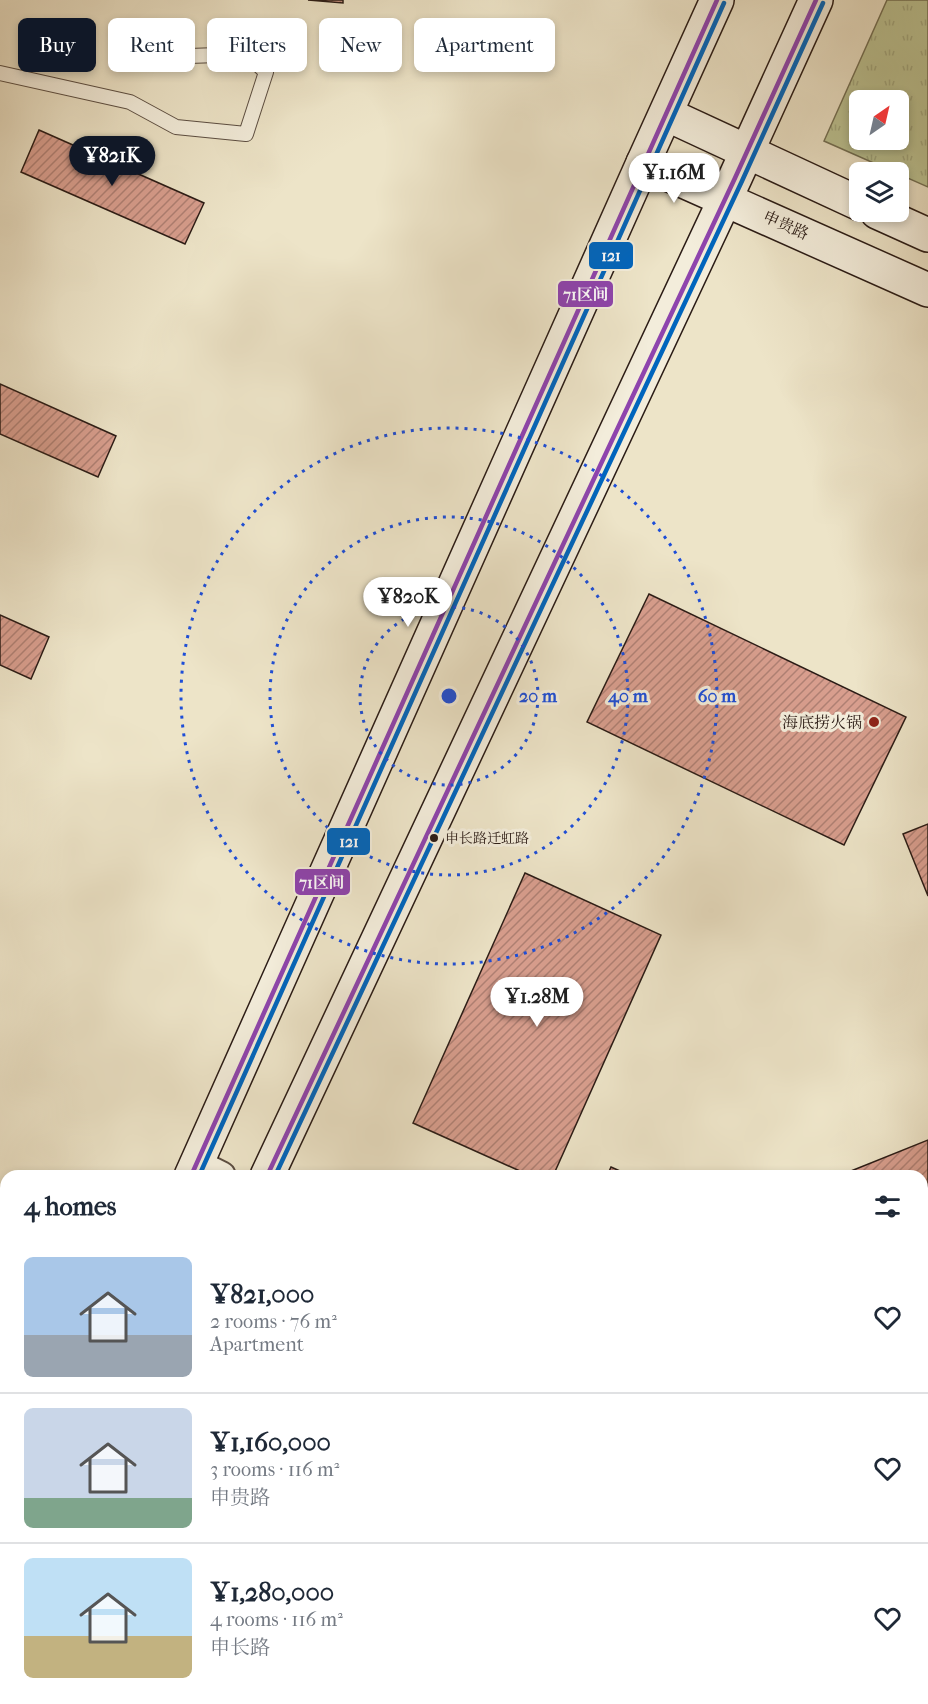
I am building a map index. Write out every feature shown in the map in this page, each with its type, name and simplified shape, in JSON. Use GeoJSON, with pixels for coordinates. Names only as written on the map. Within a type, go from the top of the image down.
{"type":"FeatureCollection","features":[{"type":"Feature","properties":{"kind":"main road"},"geometry":{"type":"LineString","coordinates":[[204,1170],[643,162],[717,0]]}},
{"type":"Feature","properties":{"kind":"main road"},"geometry":{"type":"LineString","coordinates":[[270,1170],[816,0]]}},
{"type":"Feature","properties":{"kind":"main road"},"geometry":{"type":"LineString","coordinates":[[666,114],[849,199]]}},
{"type":"Feature","properties":{"kind":"main road","name":"申贵路"},"geometry":{"type":"LineString","coordinates":[[643,162],[928,290]]}},
{"type":"Feature","properties":{"kind":"main road"},"geometry":{"type":"LineString","coordinates":[[899,222],[928,235]]}},
{"type":"Feature","properties":{"kind":"lane"},"geometry":{"type":"LineString","coordinates":[[0,73],[130,102],[176,127],[246,134],[266,72],[246,54],[195,56]]}},
{"type":"Feature","properties":{"kind":"green space"},"geometry":{"type":"Polygon","coordinates":[[[887,0],[928,0],[928,187],[909,179],[909,162],[871,162],[824,141],[887,0]]]}},
{"type":"Feature","properties":{"kind":"building"},"geometry":{"type":"Polygon","coordinates":[[[308,0],[343,0],[343,3],[308,0]]]}},
{"type":"Feature","properties":{"kind":"building"},"geometry":{"type":"Polygon","coordinates":[[[39,130],[204,203],[185,244],[21,172],[39,130]]]}},
{"type":"Feature","properties":{"kind":"building"},"geometry":{"type":"Polygon","coordinates":[[[0,384],[116,436],[98,477],[0,434],[0,384]]]}},
{"type":"Feature","properties":{"kind":"building"},"geometry":{"type":"Polygon","coordinates":[[[649,594],[906,717],[844,845],[587,722],[649,594]]]}},
{"type":"Feature","properties":{"kind":"building"},"geometry":{"type":"Polygon","coordinates":[[[0,615],[49,637],[31,679],[0,665],[0,615]]]}},
{"type":"Feature","properties":{"kind":"building"},"geometry":{"type":"Polygon","coordinates":[[[928,824],[928,896],[903,834],[928,824]]]}},
{"type":"Feature","properties":{"kind":"building"},"geometry":{"type":"Polygon","coordinates":[[[525,873],[661,935],[556,1170],[518,1170],[413,1123],[525,873]]]}},
{"type":"Feature","properties":{"kind":"building"},"geometry":{"type":"Polygon","coordinates":[[[928,1140],[928,1170],[853,1170],[928,1140]]]}},
{"type":"Feature","properties":{"kind":"transit line","name":"71区间"},"geometry":{"type":"LineString","coordinates":[[194,1170],[717,0]]}},
{"type":"Feature","properties":{"kind":"transit line","name":"71区间"},"geometry":{"type":"LineString","coordinates":[[270,1170],[735,178],[816,0]]}},
{"type":"Feature","properties":{"kind":"transit line","name":"121"},"geometry":{"type":"LineString","coordinates":[[202,1170],[724,3]]}},
{"type":"Feature","properties":{"kind":"transit line","name":"121"},"geometry":{"type":"LineString","coordinates":[[278,1170],[742,181],[823,3]]}},
{"type":"Feature","properties":{"kind":"place","name":"海底捞火锅"},"geometry":{"type":"Point","coordinates":[874,722]}},
{"type":"Feature","properties":{"kind":"place","name":"申长路迁虹路"},"geometry":{"type":"Point","coordinates":[434,838]}}]}
